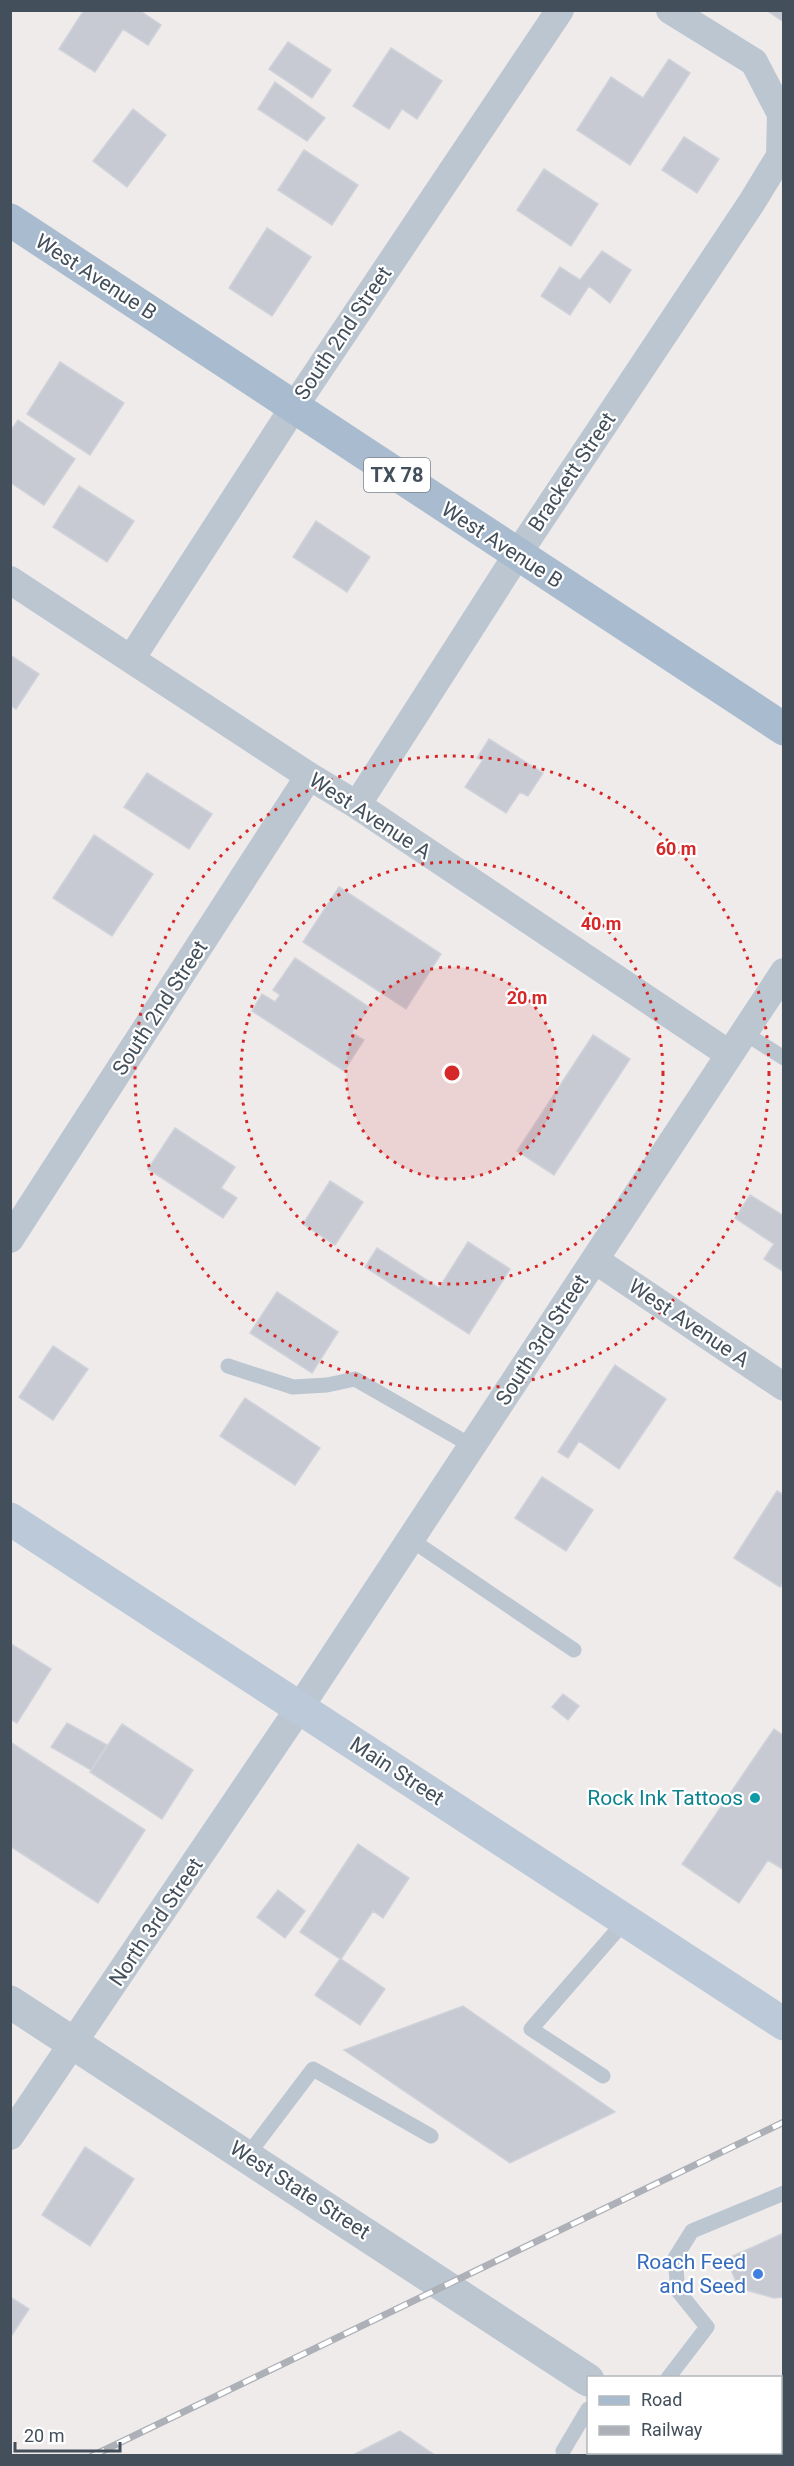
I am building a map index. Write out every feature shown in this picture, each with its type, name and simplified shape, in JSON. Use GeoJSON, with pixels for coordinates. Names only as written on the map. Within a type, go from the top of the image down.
{"type":"FeatureCollection","features":[{"type":"Feature","properties":{"kind":"main road","name":"West Avenue B"},"geometry":{"type":"LineString","coordinates":[[10,220],[783,729]]}},
{"type":"Feature","properties":{"kind":"main road","name":"Main Street"},"geometry":{"type":"LineString","coordinates":[[10,1519],[626,1920],[780,2013]]}},
{"type":"Feature","properties":{"kind":"street","name":"South 2nd Street"},"geometry":{"type":"LineString","coordinates":[[131,659],[294,407],[560,10]]}},
{"type":"Feature","properties":{"kind":"street","name":"Brackett Street"},"geometry":{"type":"LineString","coordinates":[[357,805],[517,555],[752,202],[780,156],[781,114],[754,62],[670,10]]}},
{"type":"Feature","properties":{"kind":"street","name":"West Avenue A"},"geometry":{"type":"LineString","coordinates":[[10,580],[309,776],[736,1043]]}},
{"type":"Feature","properties":{"kind":"street","name":"South 2nd Street"},"geometry":{"type":"LineString","coordinates":[[10,1239],[309,776]]}},
{"type":"Feature","properties":{"kind":"street","name":"South 3rd Street"},"geometry":{"type":"LineString","coordinates":[[300,1707],[736,1043],[780,984]]}},
{"type":"Feature","properties":{"kind":"street","name":"West Avenue A"},"geometry":{"type":"LineString","coordinates":[[595,1260],[783,1387]]}},
{"type":"Feature","properties":{"kind":"street","name":"North 3rd Street"},"geometry":{"type":"LineString","coordinates":[[10,2136],[300,1707]]}},
{"type":"Feature","properties":{"kind":"street","name":"West State Street"},"geometry":{"type":"LineString","coordinates":[[10,2002],[587,2379]]}},
{"type":"Feature","properties":{"kind":"lane"},"geometry":{"type":"LineString","coordinates":[[736,1043],[783,1058]]}},
{"type":"Feature","properties":{"kind":"lane"},"geometry":{"type":"LineString","coordinates":[[228,1365],[293,1387],[327,1385],[355,1379],[472,1446]]}},
{"type":"Feature","properties":{"kind":"lane"},"geometry":{"type":"LineString","coordinates":[[410,1539],[574,1650]]}},
{"type":"Feature","properties":{"kind":"lane"},"geometry":{"type":"LineString","coordinates":[[603,2076],[531,2029],[626,1920]]}},
{"type":"Feature","properties":{"kind":"lane"},"geometry":{"type":"LineString","coordinates":[[247,2156],[313,2069],[431,2136]]}},
{"type":"Feature","properties":{"kind":"lane"},"geometry":{"type":"LineString","coordinates":[[670,2376],[707,2327],[678,2291],[675,2258],[692,2231],[783,2193]]}},
{"type":"Feature","properties":{"kind":"lane"},"geometry":{"type":"LineString","coordinates":[[563,2451],[587,2411]]}},
{"type":"Feature","properties":{"kind":"building"},"geometry":{"type":"Polygon","coordinates":[[[84,10],[139,10],[161,25],[148,45],[123,29],[95,72],[59,49],[84,10]]]}},
{"type":"Feature","properties":{"kind":"building"},"geometry":{"type":"Polygon","coordinates":[[[766,10],[784,10],[784,22],[766,10]]]}},
{"type":"Feature","properties":{"kind":"building"},"geometry":{"type":"Polygon","coordinates":[[[288,42],[331,70],[312,98],[269,69],[288,42]]]}},
{"type":"Feature","properties":{"kind":"building"},"geometry":{"type":"Polygon","coordinates":[[[391,48],[442,81],[417,119],[402,109],[389,129],[353,106],[391,48]]]}},
{"type":"Feature","properties":{"kind":"building"},"geometry":{"type":"Polygon","coordinates":[[[669,59],[690,73],[630,165],[577,130],[611,77],[643,98],[669,59]]]}},
{"type":"Feature","properties":{"kind":"building"},"geometry":{"type":"Polygon","coordinates":[[[275,82],[325,118],[307,141],[258,109],[275,82]]]}},
{"type":"Feature","properties":{"kind":"building"},"geometry":{"type":"Polygon","coordinates":[[[133,109],[166,135],[127,187],[93,161],[133,109]]]}},
{"type":"Feature","properties":{"kind":"building"},"geometry":{"type":"Polygon","coordinates":[[[684,137],[719,159],[697,193],[662,170],[684,137]]]}},
{"type":"Feature","properties":{"kind":"building"},"geometry":{"type":"Polygon","coordinates":[[[304,150],[358,185],[332,225],[278,190],[304,150]]]}},
{"type":"Feature","properties":{"kind":"building"},"geometry":{"type":"Polygon","coordinates":[[[544,169],[598,204],[571,246],[517,210],[544,169]]]}},
{"type":"Feature","properties":{"kind":"building"},"geometry":{"type":"Polygon","coordinates":[[[267,228],[311,257],[272,316],[229,288],[267,228]]]}},
{"type":"Feature","properties":{"kind":"building"},"geometry":{"type":"Polygon","coordinates":[[[602,251],[631,270],[610,303],[589,286],[570,315],[541,296],[560,267],[580,280],[602,251]]]}},
{"type":"Feature","properties":{"kind":"building"},"geometry":{"type":"Polygon","coordinates":[[[60,362],[124,403],[90,455],[27,414],[60,362]]]}},
{"type":"Feature","properties":{"kind":"building"},"geometry":{"type":"Polygon","coordinates":[[[18,420],[75,459],[44,505],[10,482],[10,432],[18,420]]]}},
{"type":"Feature","properties":{"kind":"building"},"geometry":{"type":"Polygon","coordinates":[[[79,486],[134,521],[107,562],[53,527],[79,486]]]}},
{"type":"Feature","properties":{"kind":"building"},"geometry":{"type":"Polygon","coordinates":[[[316,521],[370,557],[347,592],[293,557],[316,521]]]}},
{"type":"Feature","properties":{"kind":"building"},"geometry":{"type":"Polygon","coordinates":[[[10,655],[39,674],[16,709],[10,705],[10,655]]]}},
{"type":"Feature","properties":{"kind":"building"},"geometry":{"type":"Polygon","coordinates":[[[489,739],[543,773],[528,796],[520,792],[506,813],[465,787],[483,760],[477,758],[489,739]]]}},
{"type":"Feature","properties":{"kind":"building"},"geometry":{"type":"Polygon","coordinates":[[[147,773],[212,814],[189,849],[124,807],[147,773]]]}},
{"type":"Feature","properties":{"kind":"building"},"geometry":{"type":"Polygon","coordinates":[[[94,835],[153,874],[112,936],[53,898],[94,835]]]}},
{"type":"Feature","properties":{"kind":"building"},"geometry":{"type":"Polygon","coordinates":[[[339,887],[441,954],[406,1009],[303,942],[339,887]]]}},
{"type":"Feature","properties":{"kind":"building"},"geometry":{"type":"Polygon","coordinates":[[[295,958],[369,1007],[352,1033],[364,1040],[344,1071],[252,1011],[262,994],[275,1002],[280,995],[273,990],[295,958]]]}},
{"type":"Feature","properties":{"kind":"building"},"geometry":{"type":"Polygon","coordinates":[[[593,1035],[630,1059],[554,1175],[517,1151],[593,1035]]]}},
{"type":"Feature","properties":{"kind":"building"},"geometry":{"type":"Polygon","coordinates":[[[175,1128],[235,1167],[221,1188],[237,1198],[223,1218],[148,1169],[175,1128]]]}},
{"type":"Feature","properties":{"kind":"building"},"geometry":{"type":"Polygon","coordinates":[[[330,1181],[363,1202],[335,1245],[303,1224],[330,1181]]]}},
{"type":"Feature","properties":{"kind":"building"},"geometry":{"type":"Polygon","coordinates":[[[750,1195],[784,1216],[784,1272],[764,1259],[774,1244],[735,1218],[750,1195]]]}},
{"type":"Feature","properties":{"kind":"building"},"geometry":{"type":"Polygon","coordinates":[[[468,1242],[510,1269],[469,1334],[365,1267],[377,1248],[439,1288],[468,1242]]]}},
{"type":"Feature","properties":{"kind":"building"},"geometry":{"type":"Polygon","coordinates":[[[277,1292],[338,1332],[312,1373],[250,1333],[277,1292]]]}},
{"type":"Feature","properties":{"kind":"building"},"geometry":{"type":"Polygon","coordinates":[[[53,1346],[88,1369],[53,1420],[19,1397],[53,1346]]]}},
{"type":"Feature","properties":{"kind":"building"},"geometry":{"type":"Polygon","coordinates":[[[615,1365],[666,1399],[619,1469],[579,1441],[568,1458],[558,1452],[615,1365]]]}},
{"type":"Feature","properties":{"kind":"building"},"geometry":{"type":"Polygon","coordinates":[[[245,1398],[320,1448],[295,1485],[220,1436],[245,1398]]]}},
{"type":"Feature","properties":{"kind":"building"},"geometry":{"type":"Polygon","coordinates":[[[542,1477],[593,1510],[566,1551],[515,1518],[542,1477]]]}},
{"type":"Feature","properties":{"kind":"building"},"geometry":{"type":"Polygon","coordinates":[[[777,1491],[784,1495],[784,1582],[780,1587],[734,1558],[777,1491]]]}},
{"type":"Feature","properties":{"kind":"building"},"geometry":{"type":"Polygon","coordinates":[[[11,1644],[51,1669],[17,1723],[10,1719],[11,1644]]]}},
{"type":"Feature","properties":{"kind":"building"},"geometry":{"type":"Polygon","coordinates":[[[563,1694],[579,1706],[568,1720],[552,1707],[563,1694]]]}},
{"type":"Feature","properties":{"kind":"building"},"geometry":{"type":"Polygon","coordinates":[[[67,1723],[107,1745],[91,1770],[51,1747],[67,1723]]]}},
{"type":"Feature","properties":{"kind":"building"},"geometry":{"type":"Polygon","coordinates":[[[122,1724],[193,1770],[162,1819],[90,1772],[122,1724]]]}},
{"type":"Feature","properties":{"kind":"building","name":"Rock Ink Tattoos"},"geometry":{"type":"Polygon","coordinates":[[[774,1729],[784,1736],[784,1870],[768,1860],[739,1903],[682,1864],[774,1729]]]}},
{"type":"Feature","properties":{"kind":"building"},"geometry":{"type":"Polygon","coordinates":[[[10,1742],[145,1830],[98,1903],[10,1846],[10,1742]]]}},
{"type":"Feature","properties":{"kind":"building"},"geometry":{"type":"Polygon","coordinates":[[[358,1844],[409,1878],[383,1918],[373,1911],[341,1959],[385,1989],[360,2025],[315,1995],[340,1959],[300,1932],[358,1844]]]}},
{"type":"Feature","properties":{"kind":"building"},"geometry":{"type":"Polygon","coordinates":[[[278,1890],[305,1911],[285,1938],[257,1917],[278,1890]]]}},
{"type":"Feature","properties":{"kind":"building"},"geometry":{"type":"Polygon","coordinates":[[[463,2006],[615,2112],[510,2163],[344,2050],[463,2006]]]}},
{"type":"Feature","properties":{"kind":"building"},"geometry":{"type":"Polygon","coordinates":[[[85,2147],[134,2179],[90,2246],[42,2215],[85,2147]]]}},
{"type":"Feature","properties":{"kind":"building","name":"Roach Feed and Seed"},"geometry":{"type":"Polygon","coordinates":[[[784,2233],[784,2297],[774,2298],[739,2288],[726,2259],[784,2233]]]}},
{"type":"Feature","properties":{"kind":"building"},"geometry":{"type":"Polygon","coordinates":[[[10,2297],[29,2309],[10,2338],[10,2297]]]}},
{"type":"Feature","properties":{"kind":"building"},"geometry":{"type":"Polygon","coordinates":[[[784,2391],[784,2434],[782,2433],[782,2394],[784,2391]]]}},
{"type":"Feature","properties":{"kind":"building"},"geometry":{"type":"Polygon","coordinates":[[[400,2431],[436,2456],[351,2456],[400,2431]]]}},
{"type":"Feature","properties":{"kind":"railway"},"geometry":{"type":"LineString","coordinates":[[92,2456],[784,2122]]}},
{"type":"Feature","properties":{"kind":"place","name":"Rock Ink Tattoos"},"geometry":{"type":"Point","coordinates":[755,1798]}},
{"type":"Feature","properties":{"kind":"place","name":"Roach Feed and Seed"},"geometry":{"type":"Point","coordinates":[758,2274]}}]}
